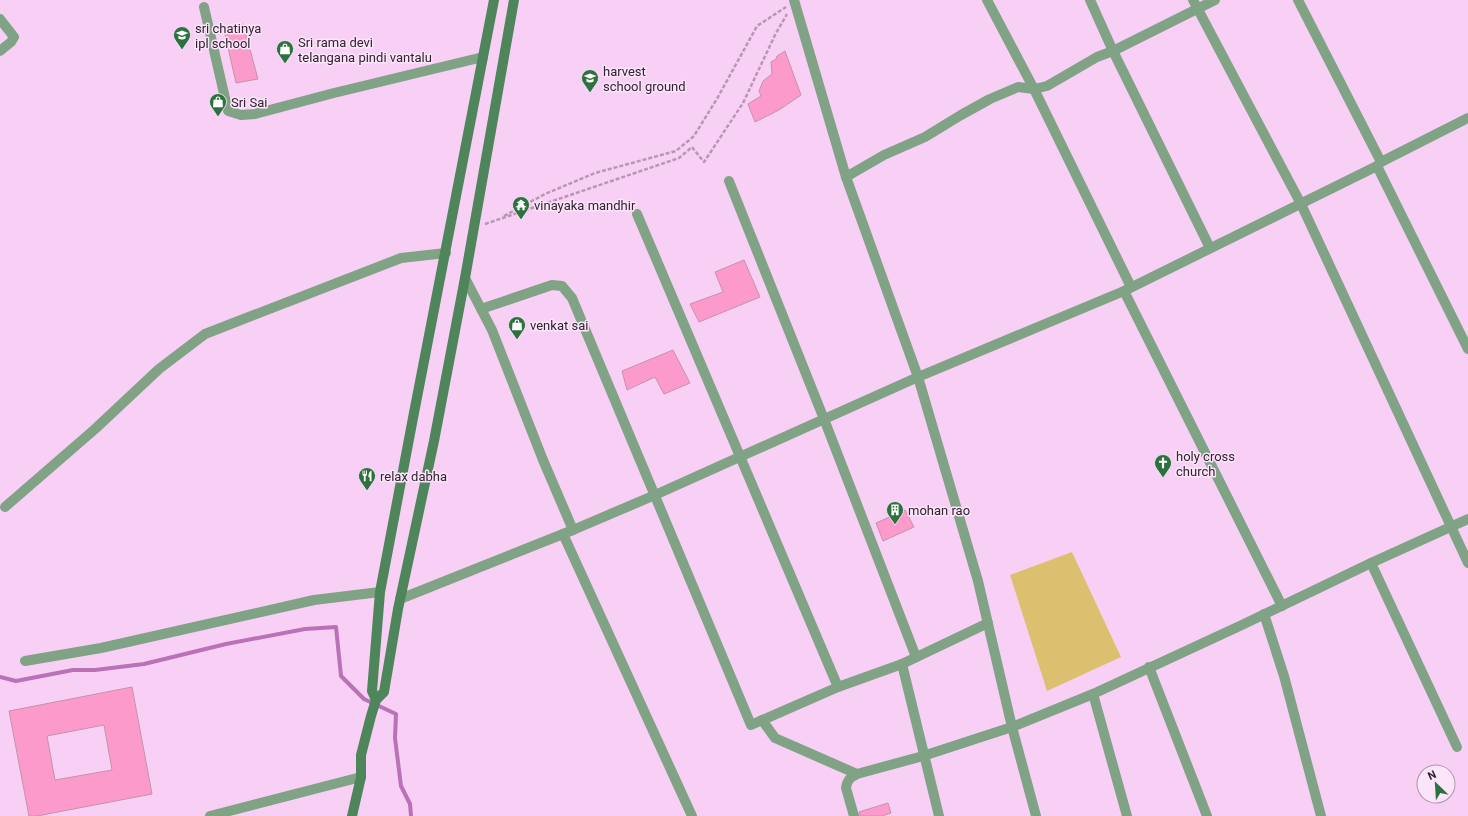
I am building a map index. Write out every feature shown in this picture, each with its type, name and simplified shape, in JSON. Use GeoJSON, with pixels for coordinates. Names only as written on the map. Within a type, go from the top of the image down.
{"type":"FeatureCollection","features":[{"type":"Feature","properties":{"kind":"street"},"geometry":{"type":"LineString","coordinates":[[376,700],[372,690],[380,592],[494,0]]}},
{"type":"Feature","properties":{"kind":"street"},"geometry":{"type":"LineString","coordinates":[[352,816],[361,776],[361,755],[376,700],[384,692],[400,599],[432,449],[465,278],[514,0]]}},
{"type":"Feature","properties":{"kind":"street"},"geometry":{"type":"LineString","coordinates":[[986,0],[1034,89],[1128,289],[1282,606]]}},
{"type":"Feature","properties":{"kind":"street"},"geometry":{"type":"LineString","coordinates":[[1090,0],[1113,51],[1210,248]]}},
{"type":"Feature","properties":{"kind":"street"},"geometry":{"type":"LineString","coordinates":[[846,177],[884,155],[925,137],[961,114],[990,99],[1018,87],[1034,89],[1047,86],[1097,57],[1113,51],[1195,4],[1215,0]]}},
{"type":"Feature","properties":{"kind":"street"},"geometry":{"type":"LineString","coordinates":[[1298,0],[1468,349]]}},
{"type":"Feature","properties":{"kind":"street"},"geometry":{"type":"LineString","coordinates":[[794,1],[846,177],[918,377],[978,581],[1012,727],[1036,816]]}},
{"type":"Feature","properties":{"kind":"street"},"geometry":{"type":"LineString","coordinates":[[1195,4],[1301,204],[1468,563]]}},
{"type":"Feature","properties":{"kind":"street"},"geometry":{"type":"LineString","coordinates":[[204,7],[228,111],[241,115],[255,114],[334,92],[483,57]]}},
{"type":"Feature","properties":{"kind":"street"},"geometry":{"type":"LineString","coordinates":[[0,19],[14,37],[11,42],[0,51]]}},
{"type":"Feature","properties":{"kind":"street"},"geometry":{"type":"LineString","coordinates":[[400,599],[573,530],[655,495],[918,377],[1128,289],[1468,120]]}},
{"type":"Feature","properties":{"kind":"street"},"geometry":{"type":"LineString","coordinates":[[729,181],[824,419],[916,657]]}},
{"type":"Feature","properties":{"kind":"street"},"geometry":{"type":"LineString","coordinates":[[637,214],[838,687]]}},
{"type":"Feature","properties":{"kind":"street"},"geometry":{"type":"LineString","coordinates":[[5,507],[95,429],[159,369],[205,334],[401,258],[446,253]]}},
{"type":"Feature","properties":{"kind":"street"},"geometry":{"type":"LineString","coordinates":[[465,278],[492,330],[543,460],[573,530]]}},
{"type":"Feature","properties":{"kind":"street"},"geometry":{"type":"LineString","coordinates":[[481,309],[552,285],[562,286],[572,298],[751,725],[838,687],[902,664],[988,623]]}},
{"type":"Feature","properties":{"kind":"street"},"geometry":{"type":"LineString","coordinates":[[854,816],[846,788],[849,778],[857,774],[924,756],[1012,727],[1093,694],[1468,519]]}},
{"type":"Feature","properties":{"kind":"street"},"geometry":{"type":"LineString","coordinates":[[563,534],[692,816]]}},
{"type":"Feature","properties":{"kind":"street"},"geometry":{"type":"LineString","coordinates":[[1371,563],[1457,746]]}},
{"type":"Feature","properties":{"kind":"street"},"geometry":{"type":"LineString","coordinates":[[25,660],[101,648],[314,600],[380,592]]}},
{"type":"Feature","properties":{"kind":"street"},"geometry":{"type":"LineString","coordinates":[[1264,614],[1284,676],[1321,816]]}},
{"type":"Feature","properties":{"kind":"street"},"geometry":{"type":"LineString","coordinates":[[902,664],[939,816]]}},
{"type":"Feature","properties":{"kind":"street"},"geometry":{"type":"LineString","coordinates":[[1149,667],[1207,816]]}},
{"type":"Feature","properties":{"kind":"street"},"geometry":{"type":"LineString","coordinates":[[1093,694],[1127,816]]}},
{"type":"Feature","properties":{"kind":"street"},"geometry":{"type":"LineString","coordinates":[[762,720],[775,738],[857,774]]}},
{"type":"Feature","properties":{"kind":"street"},"geometry":{"type":"LineString","coordinates":[[210,816],[238,812],[361,776]]}},
{"type":"Feature","properties":{"kind":"path"},"geometry":{"type":"LineString","coordinates":[[496,220],[545,194],[595,174],[676,151],[694,136],[718,97],[757,26],[794,1]]}},
{"type":"Feature","properties":{"kind":"path"},"geometry":{"type":"LineString","coordinates":[[474,228],[680,158],[692,148],[704,162],[743,103],[775,35],[794,1]]}},
{"type":"Feature","properties":{"kind":"shaded area"},"geometry":{"type":"Polygon","coordinates":[[[1072,552],[1121,657],[1047,691],[1010,575],[1072,552]]]}},
{"type":"Feature","properties":{"kind":"building"},"geometry":{"type":"Polygon","coordinates":[[[243,24],[258,79],[236,83],[224,30],[243,24]]]}},
{"type":"Feature","properties":{"kind":"building"},"geometry":{"type":"Polygon","coordinates":[[[785,51],[801,95],[779,110],[755,122],[748,104],[761,96],[759,91],[763,81],[772,74],[771,62],[785,51]]]}},
{"type":"Feature","properties":{"kind":"building"},"geometry":{"type":"Polygon","coordinates":[[[744,260],[760,297],[699,322],[690,304],[723,292],[715,272],[744,260]]]}},
{"type":"Feature","properties":{"kind":"building"},"geometry":{"type":"Polygon","coordinates":[[[673,350],[690,383],[664,394],[655,377],[627,390],[622,371],[673,350]]]}},
{"type":"Feature","properties":{"kind":"building","name":"mohan rao"},"geometry":{"type":"Polygon","coordinates":[[[905,510],[914,527],[883,541],[876,523],[905,510]]]}},
{"type":"Feature","properties":{"kind":"building"},"geometry":{"type":"Polygon","coordinates":[[[132,687],[152,794],[37,816],[29,816],[9,711],[132,687]],[[104,725],[47,736],[55,780],[112,770],[104,725]]]}},
{"type":"Feature","properties":{"kind":"building"},"geometry":{"type":"Polygon","coordinates":[[[888,803],[891,813],[882,816],[860,816],[859,812],[888,803]]]}},
{"type":"Feature","properties":{"kind":"waterway"},"geometry":{"type":"LineString","coordinates":[[0,677],[16,681],[73,670],[95,670],[144,664],[226,644],[305,629],[336,627],[341,676],[364,699],[396,714],[395,738],[401,786],[410,804],[411,816]]}},
{"type":"Feature","properties":{"kind":"place","name":"sri chatinya ipl school"},"geometry":{"type":"Point","coordinates":[182,50]}},
{"type":"Feature","properties":{"kind":"place","name":"Sri rama devi telangana pindi vantalu"},"geometry":{"type":"Point","coordinates":[285,64]}},
{"type":"Feature","properties":{"kind":"place","name":"harvest school ground"},"geometry":{"type":"Point","coordinates":[590,93]}},
{"type":"Feature","properties":{"kind":"place","name":"Sri Sai"},"geometry":{"type":"Point","coordinates":[218,117]}},
{"type":"Feature","properties":{"kind":"place","name":"vinayaka mandhir"},"geometry":{"type":"Point","coordinates":[521,220]}},
{"type":"Feature","properties":{"kind":"place","name":"venkat sai"},"geometry":{"type":"Point","coordinates":[517,340]}},
{"type":"Feature","properties":{"kind":"place","name":"holy cross church"},"geometry":{"type":"Point","coordinates":[1163,478]}},
{"type":"Feature","properties":{"kind":"place","name":"relax dabha"},"geometry":{"type":"Point","coordinates":[367,491]}},
{"type":"Feature","properties":{"kind":"place","name":"mohan rao"},"geometry":{"type":"Point","coordinates":[895,525]}}]}
